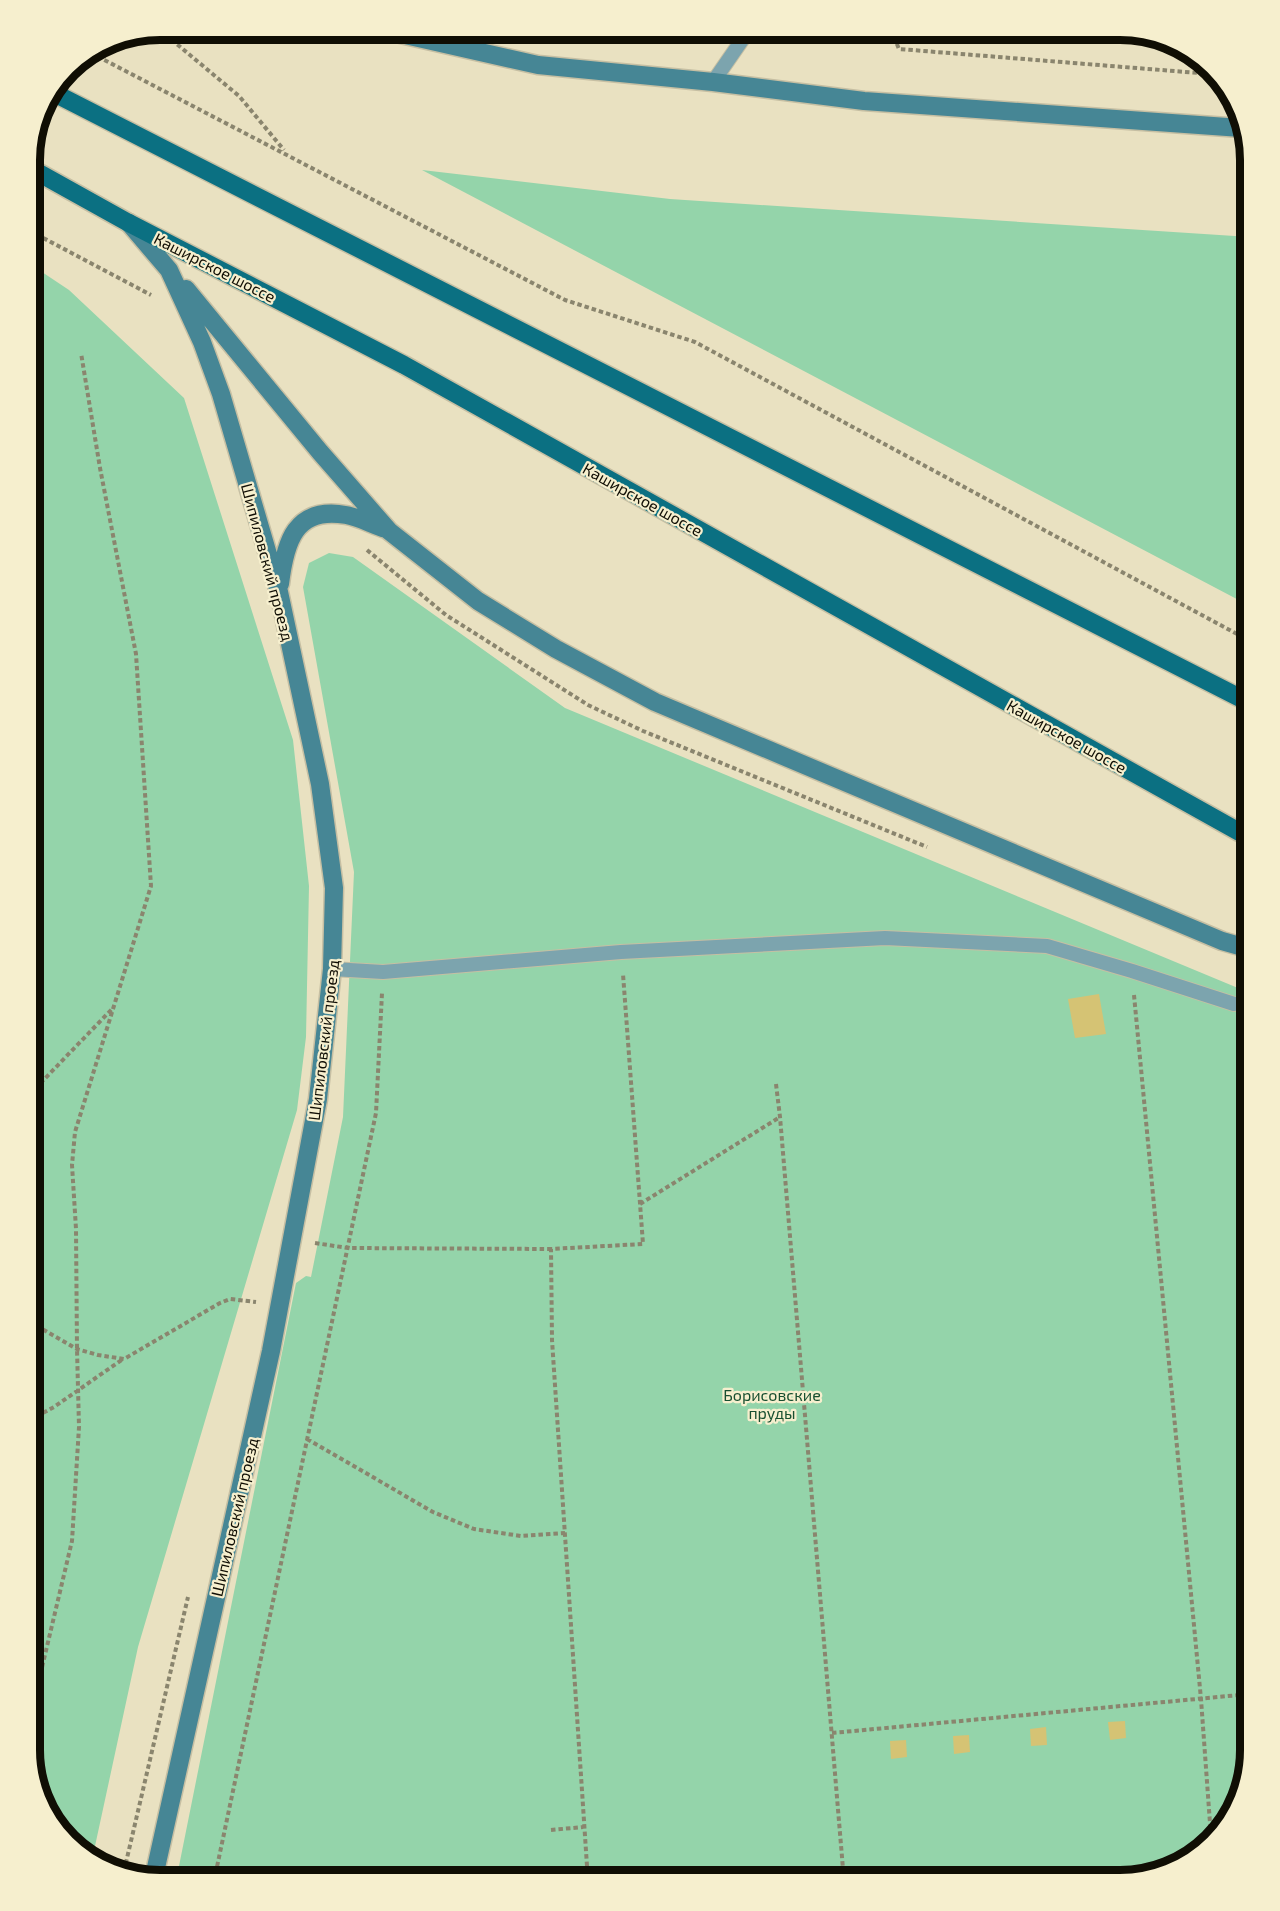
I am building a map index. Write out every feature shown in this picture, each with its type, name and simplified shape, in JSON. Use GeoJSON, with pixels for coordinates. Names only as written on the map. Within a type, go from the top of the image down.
{"type":"FeatureCollection","features":[{"type":"Feature","properties":{"kind":"main road"},"geometry":{"type":"LineString","coordinates":[[432,41],[538,65],[713,82],[864,101],[1234,128]]}},
{"type":"Feature","properties":{"kind":"main road"},"geometry":{"type":"LineString","coordinates":[[60,96],[1240,697]]}},
{"type":"Feature","properties":{"kind":"main road","name":"Каширское шоссе"},"geometry":{"type":"LineString","coordinates":[[41,174],[128,222],[404,365],[1240,832]]}},
{"type":"Feature","properties":{"kind":"main road","name":"Шипиловский проезд"},"geometry":{"type":"LineString","coordinates":[[128,222],[169,270],[202,342],[221,394],[279,592],[320,783],[334,888],[332,969],[318,1099],[272,1351],[155,1870]]}},
{"type":"Feature","properties":{"kind":"main road"},"geometry":{"type":"LineString","coordinates":[[169,270],[320,452],[389,531],[478,601],[556,649],[655,702],[1211,937],[1240,946]]}},
{"type":"Feature","properties":{"kind":"main road"},"geometry":{"type":"LineString","coordinates":[[279,592],[284,554],[292,537],[305,520],[320,513],[347,515],[389,531]]}},
{"type":"Feature","properties":{"kind":"lane"},"geometry":{"type":"LineString","coordinates":[[713,82],[741,41]]}},
{"type":"Feature","properties":{"kind":"lane"},"geometry":{"type":"LineString","coordinates":[[332,969],[383,972],[621,952],[885,938],[1047,946],[1234,1004]]}},
{"type":"Feature","properties":{"kind":"path"},"geometry":{"type":"LineString","coordinates":[[173,41],[239,96],[286,153]]}},
{"type":"Feature","properties":{"kind":"path"},"geometry":{"type":"LineString","coordinates":[[896,41],[899,49],[1201,73]]}},
{"type":"Feature","properties":{"kind":"path"},"geometry":{"type":"LineString","coordinates":[[100,57],[286,153],[365,198],[565,300],[695,342],[1240,636]]}},
{"type":"Feature","properties":{"kind":"path"},"geometry":{"type":"LineString","coordinates":[[41,237],[157,298]]}},
{"type":"Feature","properties":{"kind":"path"},"geometry":{"type":"LineString","coordinates":[[40,1676],[72,1541],[80,1427],[76,1349],[76,1229],[72,1165],[75,1132],[151,886],[136,654],[100,468],[81,353]]}},
{"type":"Feature","properties":{"kind":"path"},"geometry":{"type":"LineString","coordinates":[[348,1248],[551,1249],[643,1244],[621,952]]}},
{"type":"Feature","properties":{"kind":"path"},"geometry":{"type":"LineString","coordinates":[[1132,971],[1201,1699],[1210,1829]]}},
{"type":"Feature","properties":{"kind":"path"},"geometry":{"type":"LineString","coordinates":[[216,1870],[376,1113],[383,972]]}},
{"type":"Feature","properties":{"kind":"path"},"geometry":{"type":"LineString","coordinates":[[40,1083],[115,1006]]}},
{"type":"Feature","properties":{"kind":"path"},"geometry":{"type":"LineString","coordinates":[[776,1084],[843,1870]]}},
{"type":"Feature","properties":{"kind":"path"},"geometry":{"type":"LineString","coordinates":[[640,1204],[780,1117]]}},
{"type":"Feature","properties":{"kind":"path"},"geometry":{"type":"LineString","coordinates":[[551,1249],[552,1340],[587,1870]]}},
{"type":"Feature","properties":{"kind":"path"},"geometry":{"type":"LineString","coordinates":[[40,1414],[124,1359],[220,1303],[230,1299],[256,1302],[258,1291]]}},
{"type":"Feature","properties":{"kind":"path"},"geometry":{"type":"LineString","coordinates":[[40,1328],[76,1349],[124,1359]]}},
{"type":"Feature","properties":{"kind":"path"},"geometry":{"type":"LineString","coordinates":[[308,1439],[434,1512],[474,1529],[521,1536],[565,1533]]}},
{"type":"Feature","properties":{"kind":"path"},"geometry":{"type":"LineString","coordinates":[[125,1865],[189,1593]]}},
{"type":"Feature","properties":{"kind":"path"},"geometry":{"type":"LineString","coordinates":[[832,1733],[1240,1695]]}},
{"type":"Feature","properties":{"kind":"path"},"geometry":{"type":"LineString","coordinates":[[551,1830],[583,1827]]}},
{"type":"Feature","properties":{"kind":"green space"},"geometry":{"type":"Polygon","coordinates":[[[422,170],[670,199],[1240,236],[1240,601],[422,170]]]}},
{"type":"Feature","properties":{"kind":"green space"},"geometry":{"type":"Polygon","coordinates":[[[41,271],[69,290],[184,398],[293,740],[309,886],[306,1037],[297,1110],[138,1647],[94,1850],[65,1824],[57,1811],[45,1782],[40,1751],[41,271]]]}},
{"type":"Feature","properties":{"kind":"green space","name":"Борисовские пруды"},"geometry":{"type":"Polygon","coordinates":[[[329,553],[353,557],[565,708],[1240,989],[1240,1751],[1235,1782],[1223,1811],[1215,1824],[1193,1846],[1151,1866],[1120,1870],[178,1870],[296,1283],[306,1276],[311,1277],[343,1117],[354,872],[303,587],[309,563],[329,553]]]}},
{"type":"Feature","properties":{"kind":"building"},"geometry":{"type":"Polygon","coordinates":[[[1099,994],[1106,1034],[1075,1038],[1068,999],[1099,994]]]}},
{"type":"Feature","properties":{"kind":"building"},"geometry":{"type":"Polygon","coordinates":[[[1237,1708],[1240,1708],[1240,1726],[1239,1726],[1237,1708]]]}},
{"type":"Feature","properties":{"kind":"building"},"geometry":{"type":"Polygon","coordinates":[[[1125,1721],[1126,1738],[1110,1740],[1108,1722],[1125,1721]]]}},
{"type":"Feature","properties":{"kind":"building"},"geometry":{"type":"Polygon","coordinates":[[[1046,1727],[1047,1745],[1031,1746],[1030,1729],[1046,1727]]]}},
{"type":"Feature","properties":{"kind":"building"},"geometry":{"type":"Polygon","coordinates":[[[969,1735],[970,1752],[954,1754],[953,1736],[969,1735]]]}},
{"type":"Feature","properties":{"kind":"building"},"geometry":{"type":"Polygon","coordinates":[[[906,1740],[907,1757],[891,1759],[890,1741],[906,1740]]]}}]}
